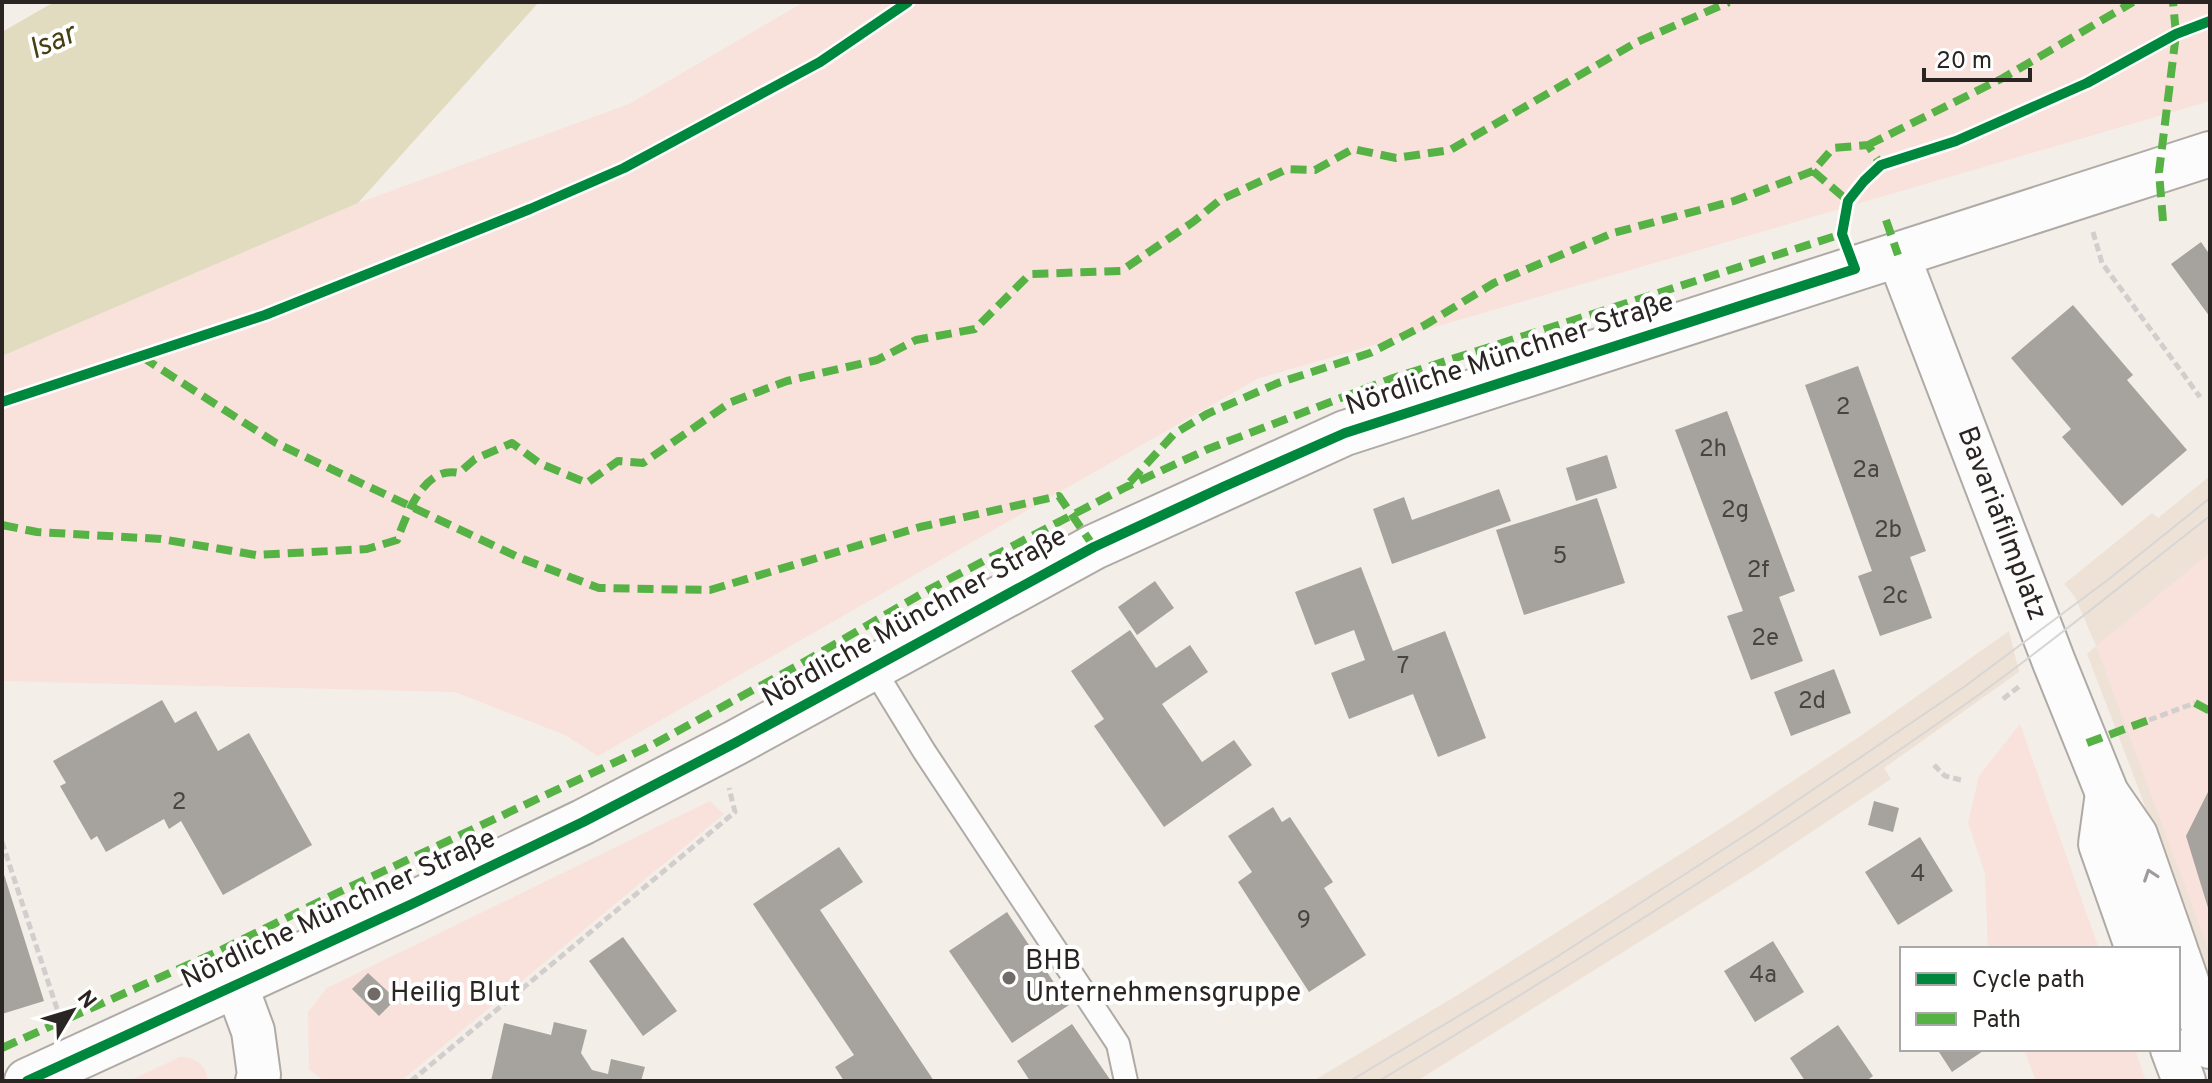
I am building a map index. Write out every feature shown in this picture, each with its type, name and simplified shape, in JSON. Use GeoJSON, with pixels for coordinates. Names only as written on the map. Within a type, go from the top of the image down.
{"type":"FeatureCollection","features":[{"type":"Feature","properties":{"kind":"main road","name":"Nördliche Münchner Straße"},"geometry":{"type":"LineString","coordinates":[[27,1081],[583,822],[1094,547],[1345,433],[2210,154]]}},
{"type":"Feature","properties":{"kind":"street","name":"Bavariafilmplatz"},"geometry":{"type":"LineString","coordinates":[[1898,255],[2036,618],[2107,793],[2136,835],[2175,947]]}},
{"type":"Feature","properties":{"kind":"street","name":"Bavariafilmplatz"},"geometry":{"type":"LineString","coordinates":[[2107,793],[2100,844],[2136,947]]}},
{"type":"Feature","properties":{"kind":"street"},"geometry":{"type":"LineString","coordinates":[[2180,961],[2210,1047]]}},
{"type":"Feature","properties":{"kind":"street"},"geometry":{"type":"LineString","coordinates":[[236,985],[253,1031],[259,1075],[257,1081]]}},
{"type":"Feature","properties":{"kind":"street"},"geometry":{"type":"LineString","coordinates":[[2173,1051],[2184,1081]]}},
{"type":"Feature","properties":{"kind":"lane"},"geometry":{"type":"LineString","coordinates":[[873,668],[924,751],[1118,1044],[1126,1081]]}},
{"type":"Feature","properties":{"kind":"path"},"geometry":{"type":"LineString","coordinates":[[2081,197],[2102,263],[2200,397]]}},
{"type":"Feature","properties":{"kind":"path"},"geometry":{"type":"LineString","coordinates":[[2149,720],[2195,703]]}},
{"type":"Feature","properties":{"kind":"path"},"geometry":{"type":"LineString","coordinates":[[1934,765],[1945,776],[1961,780]]}},
{"type":"Feature","properties":{"kind":"path"},"geometry":{"type":"LineString","coordinates":[[411,1081],[735,812],[729,787]]}},
{"type":"Feature","properties":{"kind":"path"},"geometry":{"type":"LineString","coordinates":[[2,842],[74,1060]]}},
{"type":"Feature","properties":{"kind":"shaded area"},"geometry":{"type":"Polygon","coordinates":[[[804,2],[2210,2],[2210,101],[1257,379],[598,756],[565,735],[455,692],[2,681],[2,356],[358,203],[629,104],[804,2]]]}},
{"type":"Feature","properties":{"kind":"shaded area"},"geometry":{"type":"Polygon","coordinates":[[[2210,476],[2210,989],[2087,654],[2096,646],[2075,597],[2064,584],[2152,513],[2158,518],[2210,476]]]}},
{"type":"Feature","properties":{"kind":"shaded area"},"geometry":{"type":"Polygon","coordinates":[[[2210,553],[2210,954],[2096,646],[2210,553]]]}},
{"type":"Feature","properties":{"kind":"shaded area"},"geometry":{"type":"Polygon","coordinates":[[[2009,631],[2019,672],[1884,768],[1891,779],[1759,867],[1417,1081],[1313,1081],[1456,996],[1731,822],[1862,735],[2009,631]]]}},
{"type":"Feature","properties":{"kind":"shaded area"},"geometry":{"type":"Polygon","coordinates":[[[2020,724],[2098,947],[1988,947],[1985,873],[1968,823],[1979,776],[2020,724]]]}},
{"type":"Feature","properties":{"kind":"shaded area"},"geometry":{"type":"Polygon","coordinates":[[[710,801],[724,814],[401,1081],[325,1081],[309,1070],[308,1012],[327,988],[710,801]]]}},
{"type":"Feature","properties":{"kind":"shaded area"},"geometry":{"type":"Polygon","coordinates":[[[2025,1051],[2136,1051],[2146,1081],[2036,1081],[2025,1051]]]}},
{"type":"Feature","properties":{"kind":"shaded area"},"geometry":{"type":"Polygon","coordinates":[[[180,1057],[199,1063],[208,1081],[129,1081],[180,1057]]]}},
{"type":"Feature","properties":{"kind":"water","name":"Isar"},"geometry":{"type":"Polygon","coordinates":[[[54,2],[539,2],[358,203],[2,356],[2,32],[54,2]]]}},
{"type":"Feature","properties":{"kind":"building"},"geometry":{"type":"Polygon","coordinates":[[[2201,242],[2210,255],[2210,317],[2171,264],[2201,242]]]}},
{"type":"Feature","properties":{"kind":"building"},"geometry":{"type":"Polygon","coordinates":[[[2073,305],[2133,375],[2127,380],[2187,450],[2122,506],[2062,437],[2071,429],[2011,358],[2073,305]]]}},
{"type":"Feature","properties":{"kind":"building"},"geometry":{"type":"Polygon","coordinates":[[[1858,366],[1926,551],[1910,557],[1932,618],[1880,636],[1858,576],[1872,571],[1805,385],[1858,366]]]}},
{"type":"Feature","properties":{"kind":"building"},"geometry":{"type":"Polygon","coordinates":[[[1727,411],[1795,591],[1779,597],[1803,661],[1751,680],[1727,616],[1743,611],[1675,430],[1727,411]]]}},
{"type":"Feature","properties":{"kind":"building"},"geometry":{"type":"Polygon","coordinates":[[[1607,455],[1617,488],[1576,501],[1566,468],[1607,455]]]}},
{"type":"Feature","properties":{"kind":"building"},"geometry":{"type":"Polygon","coordinates":[[[1499,489],[1511,521],[1392,564],[1373,509],[1404,497],[1412,520],[1499,489]]]}},
{"type":"Feature","properties":{"kind":"building"},"geometry":{"type":"Polygon","coordinates":[[[1597,498],[1625,583],[1524,615],[1496,530],[1597,498]]]}},
{"type":"Feature","properties":{"kind":"building"},"geometry":{"type":"Polygon","coordinates":[[[1361,567],[1393,651],[1445,631],[1486,738],[1438,757],[1413,694],[1349,719],[1331,673],[1365,660],[1354,630],[1315,645],[1295,592],[1361,567]]]}},
{"type":"Feature","properties":{"kind":"building"},"geometry":{"type":"Polygon","coordinates":[[[1155,581],[1174,608],[1137,635],[1118,607],[1155,581]]]}},
{"type":"Feature","properties":{"kind":"building"},"geometry":{"type":"Polygon","coordinates":[[[1130,630],[1156,668],[1190,645],[1208,672],[1162,704],[1202,762],[1234,740],[1252,765],[1164,827],[1094,726],[1104,719],[1071,671],[1130,630]]]}},
{"type":"Feature","properties":{"kind":"building"},"geometry":{"type":"Polygon","coordinates":[[[1834,669],[1851,713],[1791,736],[1774,692],[1834,669]]]}},
{"type":"Feature","properties":{"kind":"building"},"geometry":{"type":"Polygon","coordinates":[[[162,700],[175,723],[196,711],[218,751],[249,733],[312,845],[223,895],[181,821],[169,829],[164,819],[106,852],[97,836],[91,840],[60,786],[66,783],[53,761],[162,700]]]}},
{"type":"Feature","properties":{"kind":"building"},"geometry":{"type":"Polygon","coordinates":[[[2210,788],[2210,911],[2209,911],[2186,836],[2210,788]]]}},
{"type":"Feature","properties":{"kind":"building"},"geometry":{"type":"Polygon","coordinates":[[[1874,801],[1899,808],[1893,832],[1868,825],[1874,801]]]}},
{"type":"Feature","properties":{"kind":"building"},"geometry":{"type":"Polygon","coordinates":[[[1273,807],[1282,822],[1290,817],[1333,882],[1324,888],[1366,955],[1309,992],[1238,882],[1252,872],[1228,836],[1273,807]]]}},
{"type":"Feature","properties":{"kind":"building"},"geometry":{"type":"Polygon","coordinates":[[[1920,837],[1953,891],[1898,925],[1865,872],[1920,837]]]}},
{"type":"Feature","properties":{"kind":"building"},"geometry":{"type":"Polygon","coordinates":[[[839,847],[863,882],[820,910],[934,1081],[844,1081],[835,1067],[854,1055],[753,904],[839,847]]]}},
{"type":"Feature","properties":{"kind":"building"},"geometry":{"type":"Polygon","coordinates":[[[2,868],[44,1001],[2,1014],[2,868]]]}},
{"type":"Feature","properties":{"kind":"building","name":"BHB Unternehmensgruppe"},"geometry":{"type":"Polygon","coordinates":[[[1007,912],[1069,1005],[1012,1043],[949,951],[1007,912]]]}},
{"type":"Feature","properties":{"kind":"building"},"geometry":{"type":"Polygon","coordinates":[[[623,937],[677,1011],[643,1036],[589,961],[623,937]]]}},
{"type":"Feature","properties":{"kind":"building"},"geometry":{"type":"Polygon","coordinates":[[[1773,941],[1804,992],[1755,1022],[1724,971],[1773,941]]]}},
{"type":"Feature","properties":{"kind":"building","name":"Heilig Blut"},"geometry":{"type":"Polygon","coordinates":[[[368,973],[396,999],[379,1016],[352,989],[368,973]]]}},
{"type":"Feature","properties":{"kind":"building"},"geometry":{"type":"Polygon","coordinates":[[[554,1022],[587,1030],[581,1053],[592,1070],[608,1074],[611,1059],[645,1067],[641,1081],[491,1081],[504,1023],[551,1035],[554,1022]]]}},
{"type":"Feature","properties":{"kind":"building"},"geometry":{"type":"Polygon","coordinates":[[[1072,1024],[1111,1081],[1030,1081],[1017,1061],[1072,1024]]]}},
{"type":"Feature","properties":{"kind":"building"},"geometry":{"type":"Polygon","coordinates":[[[1838,1025],[1873,1076],[1866,1081],[1805,1081],[1790,1058],[1838,1025]]]}},
{"type":"Feature","properties":{"kind":"building"},"geometry":{"type":"Polygon","coordinates":[[[1938,1051],[1983,1051],[1952,1072],[1938,1051]]]}},
{"type":"Feature","properties":{"kind":"tram line"},"geometry":{"type":"LineString","coordinates":[[1350,1081],[1552,960],[1758,827],[1964,687],[2109,579],[2210,498]]}},
{"type":"Feature","properties":{"kind":"tram line"},"geometry":{"type":"LineString","coordinates":[[1379,1081],[1678,896],[1898,751],[2031,656],[2210,516]]}},
{"type":"Feature","properties":{"kind":"marked path"},"geometry":{"type":"LineString","coordinates":[[2,525],[37,532],[161,539],[256,555],[367,549],[397,540],[412,505],[436,476],[459,473],[475,459],[512,443],[539,463],[587,483],[618,461],[643,463],[731,402],[787,381],[877,360],[916,340],[975,329],[1030,274],[1121,271],[1220,200],[1287,169],[1315,170],[1353,149],[1396,158],[1450,150],[1637,42],[1729,2]]}},
{"type":"Feature","properties":{"kind":"marked path"},"geometry":{"type":"LineString","coordinates":[[1868,145],[2003,78],[2133,2]]}},
{"type":"Feature","properties":{"kind":"marked path"},"geometry":{"type":"LineString","coordinates":[[2163,221],[2159,172],[2176,34],[2173,2]]}},
{"type":"Feature","properties":{"kind":"marked path"},"geometry":{"type":"LineString","coordinates":[[1130,482],[1174,434],[1207,414],[1278,383],[1370,353],[1425,325],[1494,283],[1613,233],[1734,201],[1813,171],[1833,148],[1868,145],[1881,165]]}},
{"type":"Feature","properties":{"kind":"marked path"},"geometry":{"type":"LineString","coordinates":[[1813,171],[1848,201]]}},
{"type":"Feature","properties":{"kind":"marked path"},"geometry":{"type":"LineString","coordinates":[[1886,220],[1898,255]]}},
{"type":"Feature","properties":{"kind":"marked path"},"geometry":{"type":"LineString","coordinates":[[2,1048],[219,951],[652,745],[930,589],[1126,487],[1208,449],[1393,378],[1842,234],[1844,228]]}},
{"type":"Feature","properties":{"kind":"marked path"},"geometry":{"type":"LineString","coordinates":[[142,357],[276,443],[520,558],[599,588],[710,590],[920,527],[1059,496],[1094,547]]}},
{"type":"Feature","properties":{"kind":"marked path"},"geometry":{"type":"LineString","coordinates":[[2195,703],[2210,711]]}},
{"type":"Feature","properties":{"kind":"marked path"},"geometry":{"type":"LineString","coordinates":[[2087,743],[2149,720]]}},
{"type":"Feature","properties":{"kind":"cycle path"},"geometry":{"type":"LineString","coordinates":[[2,402],[265,315],[624,168],[820,62],[908,2]]}},
{"type":"Feature","properties":{"kind":"cycle path"},"geometry":{"type":"LineString","coordinates":[[27,1081],[583,822],[735,743],[1094,547],[1223,487],[1345,433],[1855,269],[1842,234],[1848,201],[1881,165],[1956,141],[2087,83],[2176,34],[2210,21]]}},
{"type":"Feature","properties":{"kind":"place","name":"BHB Unternehmensgruppe"},"geometry":{"type":"Point","coordinates":[1009,978]}},
{"type":"Feature","properties":{"kind":"place","name":"Heilig Blut"},"geometry":{"type":"Point","coordinates":[374,994]}}]}
